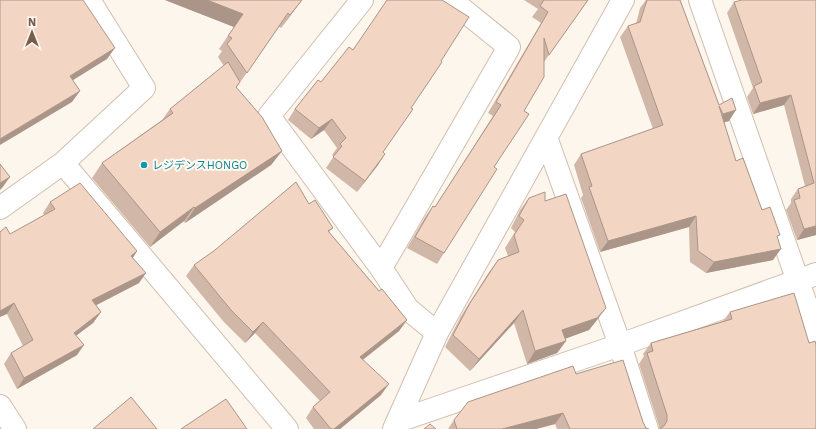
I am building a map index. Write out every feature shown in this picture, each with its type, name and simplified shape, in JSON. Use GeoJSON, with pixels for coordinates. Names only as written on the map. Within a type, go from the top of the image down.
{"type":"FeatureCollection","features":[{"type":"Feature","properties":{"kind":"street"},"geometry":{"type":"LineString","coordinates":[[0,208],[63,163],[144,88],[89,0]]}},
{"type":"Feature","properties":{"kind":"street"},"geometry":{"type":"LineString","coordinates":[[362,0],[269,116],[381,268],[408,309],[437,333]]}},
{"type":"Feature","properties":{"kind":"street"},"geometry":{"type":"LineString","coordinates":[[381,268],[509,46],[451,0]]}},
{"type":"Feature","properties":{"kind":"street"},"geometry":{"type":"LineString","coordinates":[[700,0],[807,278],[816,333]]}},
{"type":"Feature","properties":{"kind":"street"},"geometry":{"type":"LineString","coordinates":[[396,425],[437,333],[547,140],[619,2]]}},
{"type":"Feature","properties":{"kind":"street"},"geometry":{"type":"LineString","coordinates":[[547,140],[620,345],[647,429]]}},
{"type":"Feature","properties":{"kind":"street"},"geometry":{"type":"LineString","coordinates":[[63,163],[287,429]]}},
{"type":"Feature","properties":{"kind":"street"},"geometry":{"type":"LineString","coordinates":[[396,425],[807,278]]}},
{"type":"Feature","properties":{"kind":"street"},"geometry":{"type":"LineString","coordinates":[[0,406],[15,429]]}},
{"type":"Feature","properties":{"kind":"building"},"geometry":{"type":"Polygon","coordinates":[[[0,0],[83,0],[115,48],[70,76],[80,91],[0,139],[0,0]]]}},
{"type":"Feature","properties":{"kind":"building"},"geometry":{"type":"Polygon","coordinates":[[[207,0],[302,0],[290,15],[288,13],[247,73],[227,44],[232,38],[228,36],[243,14],[207,0]]]}},
{"type":"Feature","properties":{"kind":"building"},"geometry":{"type":"Polygon","coordinates":[[[387,0],[442,0],[469,17],[441,61],[442,62],[411,108],[413,109],[383,152],[385,154],[365,181],[333,157],[342,146],[340,144],[346,138],[332,119],[319,128],[295,109],[318,80],[321,82],[349,47],[353,50],[387,0]]]}},
{"type":"Feature","properties":{"kind":"building"},"geometry":{"type":"Polygon","coordinates":[[[544,0],[588,0],[549,55],[544,38],[544,77],[524,111],[529,114],[494,167],[497,169],[444,253],[415,237],[433,206],[435,207],[501,105],[496,102],[548,12],[540,6],[544,0]]]}},
{"type":"Feature","properties":{"kind":"building"},"geometry":{"type":"Polygon","coordinates":[[[647,0],[680,0],[719,105],[732,98],[736,110],[723,114],[719,106],[736,161],[743,158],[762,210],[770,207],[780,235],[777,236],[781,249],[714,262],[698,251],[696,216],[608,241],[589,187],[592,186],[581,154],[663,125],[628,26],[640,22],[647,0]]]}},
{"type":"Feature","properties":{"kind":"building"},"geometry":{"type":"Polygon","coordinates":[[[742,0],[816,0],[816,226],[804,229],[794,200],[800,198],[798,189],[814,183],[791,95],[760,103],[754,86],[762,82],[734,2],[742,0]]]}},
{"type":"Feature","properties":{"kind":"building"},"geometry":{"type":"Polygon","coordinates":[[[228,62],[240,82],[236,87],[262,117],[282,151],[195,208],[194,207],[160,232],[102,163],[173,113],[170,109],[228,62]]]}},
{"type":"Feature","properties":{"kind":"building"},"geometry":{"type":"Polygon","coordinates":[[[0,164],[10,177],[0,183],[0,164]]]}},
{"type":"Feature","properties":{"kind":"building"},"geometry":{"type":"Polygon","coordinates":[[[296,182],[309,204],[315,200],[333,228],[328,231],[379,291],[382,289],[407,320],[360,357],[389,384],[334,429],[331,429],[313,407],[330,392],[263,322],[253,332],[231,310],[194,265],[215,250],[296,182]]]}},
{"type":"Feature","properties":{"kind":"building"},"geometry":{"type":"Polygon","coordinates":[[[80,183],[137,251],[131,256],[146,273],[92,300],[101,312],[74,333],[84,345],[24,378],[11,353],[33,340],[14,303],[0,311],[0,232],[6,227],[10,234],[55,209],[50,202],[80,183]]]}},
{"type":"Feature","properties":{"kind":"building"},"geometry":{"type":"Polygon","coordinates":[[[545,192],[545,201],[566,194],[606,308],[597,318],[562,330],[566,341],[535,351],[523,310],[479,359],[453,335],[470,303],[498,260],[519,252],[514,235],[524,220],[519,216],[529,198],[545,192]]]}},
{"type":"Feature","properties":{"kind":"building"},"geometry":{"type":"Polygon","coordinates":[[[794,293],[809,343],[815,341],[816,345],[816,429],[660,429],[667,421],[667,415],[647,353],[653,351],[651,343],[732,319],[730,312],[794,293]]]}},
{"type":"Feature","properties":{"kind":"building"},"geometry":{"type":"Polygon","coordinates":[[[623,360],[643,422],[646,428],[649,429],[570,429],[563,413],[502,429],[457,429],[454,420],[468,402],[573,366],[576,374],[623,360]]]}},
{"type":"Feature","properties":{"kind":"building"},"geometry":{"type":"Polygon","coordinates":[[[131,397],[157,429],[93,429],[131,397]]]}},
{"type":"Feature","properties":{"kind":"building"},"geometry":{"type":"Polygon","coordinates":[[[226,399],[247,429],[181,429],[226,399]]]}},
{"type":"Feature","properties":{"kind":"building"},"geometry":{"type":"Polygon","coordinates":[[[430,424],[436,429],[424,429],[430,424]]]}},
{"type":"Feature","properties":{"kind":"place","name":"レジデンスHONGO"},"geometry":{"type":"Point","coordinates":[144,165]}}]}
